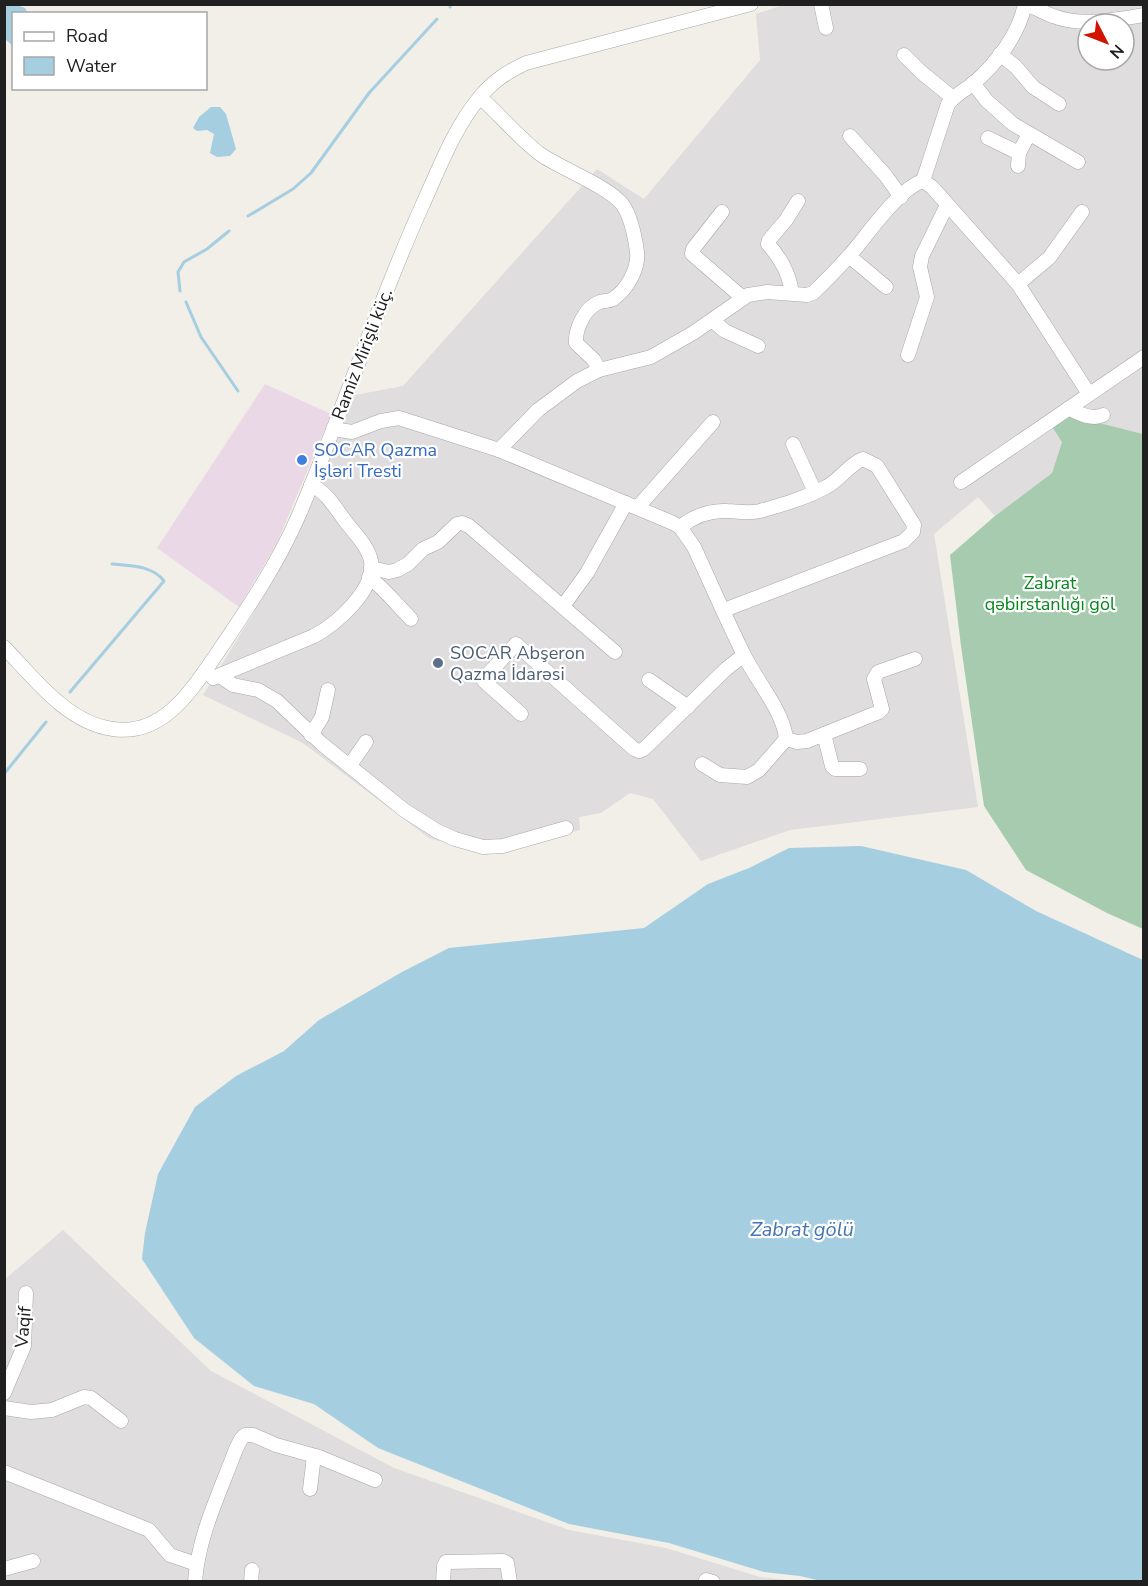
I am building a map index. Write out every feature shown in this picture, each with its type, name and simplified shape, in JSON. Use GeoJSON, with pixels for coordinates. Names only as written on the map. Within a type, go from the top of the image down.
{"type":"FeatureCollection","features":[{"type":"Feature","properties":{"kind":"street","name":"Ramiz Mirişli küç."},"geometry":{"type":"LineString","coordinates":[[4,647],[66,708],[94,724],[113,729],[135,729],[156,722],[176,708],[196,685],[268,575],[285,544],[311,485],[370,329],[410,235],[448,150],[480,97],[501,76],[526,63],[751,4]]}},
{"type":"Feature","properties":{"kind":"street"},"geometry":{"type":"LineString","coordinates":[[821,4],[826,28]]}},
{"type":"Feature","properties":{"kind":"street"},"geometry":{"type":"LineString","coordinates":[[499,450],[550,400],[577,381],[599,370],[651,357],[756,292],[807,295],[813,292],[911,187],[924,181],[943,118],[953,98],[974,83],[1000,54],[1016,32],[1026,4],[1052,16],[1087,22],[1143,15]]}},
{"type":"Feature","properties":{"kind":"street"},"geometry":{"type":"LineString","coordinates":[[1000,54],[1016,67],[1033,87],[1059,104]]}},
{"type":"Feature","properties":{"kind":"street"},"geometry":{"type":"LineString","coordinates":[[904,55],[953,98]]}},
{"type":"Feature","properties":{"kind":"street"},"geometry":{"type":"LineString","coordinates":[[974,83],[997,112],[1029,134],[1078,162]]}},
{"type":"Feature","properties":{"kind":"street"},"geometry":{"type":"LineString","coordinates":[[480,97],[539,153],[618,200],[627,214],[637,253],[637,264],[632,276],[613,299],[598,303],[588,311],[576,333],[576,343],[594,360],[599,370]]}},
{"type":"Feature","properties":{"kind":"street"},"geometry":{"type":"LineString","coordinates":[[988,138],[1018,160],[1029,134]]}},
{"type":"Feature","properties":{"kind":"street"},"geometry":{"type":"LineString","coordinates":[[850,136],[886,176],[901,197]]}},
{"type":"Feature","properties":{"kind":"street"},"geometry":{"type":"LineString","coordinates":[[924,181],[932,186],[1018,284],[1089,394]]}},
{"type":"Feature","properties":{"kind":"street"},"geometry":{"type":"LineString","coordinates":[[792,293],[784,266],[768,244],[798,201]]}},
{"type":"Feature","properties":{"kind":"street"},"geometry":{"type":"LineString","coordinates":[[908,356],[927,297],[920,267],[922,256],[947,205]]}},
{"type":"Feature","properties":{"kind":"street"},"geometry":{"type":"LineString","coordinates":[[722,212],[693,249],[692,255],[743,298]]}},
{"type":"Feature","properties":{"kind":"street"},"geometry":{"type":"LineString","coordinates":[[1018,284],[1049,258],[1082,212]]}},
{"type":"Feature","properties":{"kind":"street"},"geometry":{"type":"LineString","coordinates":[[849,256],[886,287]]}},
{"type":"Feature","properties":{"kind":"street"},"geometry":{"type":"LineString","coordinates":[[712,321],[725,331],[758,346]]}},
{"type":"Feature","properties":{"kind":"street"},"geometry":{"type":"LineString","coordinates":[[961,482],[1143,357]]}},
{"type":"Feature","properties":{"kind":"street"},"geometry":{"type":"LineString","coordinates":[[1069,408],[1095,417],[1103,415]]}},
{"type":"Feature","properties":{"kind":"street"},"geometry":{"type":"LineString","coordinates":[[333,429],[352,432],[381,421],[399,418],[499,450],[632,505],[680,528],[694,548],[744,655],[781,717],[786,739],[759,770],[747,777],[720,776],[702,764]]}},
{"type":"Feature","properties":{"kind":"street"},"geometry":{"type":"LineString","coordinates":[[563,606],[588,573],[632,505],[712,422]]}},
{"type":"Feature","properties":{"kind":"street"},"geometry":{"type":"LineString","coordinates":[[793,444],[815,492]]}},
{"type":"Feature","properties":{"kind":"street"},"geometry":{"type":"LineString","coordinates":[[680,528],[700,514],[758,511],[815,492],[827,487],[855,462],[863,459],[877,466],[914,525],[913,532],[904,541],[724,610]]}},
{"type":"Feature","properties":{"kind":"street"},"geometry":{"type":"LineString","coordinates":[[311,485],[327,497],[367,549],[370,572],[390,598],[411,619]]}},
{"type":"Feature","properties":{"kind":"street"},"geometry":{"type":"LineString","coordinates":[[370,572],[397,570],[408,564],[423,549],[438,542],[457,524],[462,523],[469,526],[615,652]]}},
{"type":"Feature","properties":{"kind":"street"},"geometry":{"type":"LineString","coordinates":[[196,685],[326,629],[346,614],[355,603],[370,572]]}},
{"type":"Feature","properties":{"kind":"street"},"geometry":{"type":"LineString","coordinates":[[521,714],[484,681],[516,644],[579,702],[639,751],[644,749],[726,669],[744,655]]}},
{"type":"Feature","properties":{"kind":"street"},"geometry":{"type":"LineString","coordinates":[[786,739],[797,742],[807,741],[879,712],[882,709],[875,675],[915,659]]}},
{"type":"Feature","properties":{"kind":"street"},"geometry":{"type":"LineString","coordinates":[[220,676],[232,685],[244,686],[266,694],[311,735],[424,823],[446,835],[483,847],[511,844],[567,828]]}},
{"type":"Feature","properties":{"kind":"street"},"geometry":{"type":"LineString","coordinates":[[649,680],[688,707]]}},
{"type":"Feature","properties":{"kind":"street"},"geometry":{"type":"LineString","coordinates":[[311,735],[322,717],[328,690]]}},
{"type":"Feature","properties":{"kind":"street"},"geometry":{"type":"LineString","coordinates":[[824,734],[832,766],[835,769],[860,769]]}},
{"type":"Feature","properties":{"kind":"street"},"geometry":{"type":"LineString","coordinates":[[350,765],[366,742]]}},
{"type":"Feature","properties":{"kind":"street","name":"Vaqif"},"geometry":{"type":"LineString","coordinates":[[4,1393],[24,1346],[26,1293]]}},
{"type":"Feature","properties":{"kind":"street"},"geometry":{"type":"LineString","coordinates":[[4,1408],[31,1412],[52,1410],[84,1397],[91,1398],[122,1421]]}},
{"type":"Feature","properties":{"kind":"street"},"geometry":{"type":"LineString","coordinates":[[195,1581],[196,1564],[219,1493],[240,1439],[245,1435],[253,1435],[276,1445],[314,1455],[375,1480]]}},
{"type":"Feature","properties":{"kind":"street"},"geometry":{"type":"LineString","coordinates":[[310,1489],[314,1455]]}},
{"type":"Feature","properties":{"kind":"street"},"geometry":{"type":"LineString","coordinates":[[4,1472],[149,1530],[170,1555],[196,1564]]}},
{"type":"Feature","properties":{"kind":"street"},"geometry":{"type":"LineString","coordinates":[[4,1569],[33,1561]]}},
{"type":"Feature","properties":{"kind":"street"},"geometry":{"type":"LineString","coordinates":[[443,1581],[446,1562],[492,1561],[507,1563],[510,1581]]}},
{"type":"Feature","properties":{"kind":"shaded area"},"geometry":{"type":"Polygon","coordinates":[[[786,4],[1143,5],[1143,434],[1067,416],[1052,473],[995,516],[978,497],[934,534],[978,807],[790,830],[701,861],[653,799],[630,793],[601,813],[579,817],[580,830],[486,855],[429,838],[303,743],[203,695],[273,581],[299,530],[355,395],[403,386],[597,169],[644,199],[760,60],[756,14],[786,4]]]}},
{"type":"Feature","properties":{"kind":"shaded area"},"geometry":{"type":"Polygon","coordinates":[[[265,384],[331,414],[277,543],[239,607],[157,548],[265,384]]]}},
{"type":"Feature","properties":{"kind":"shaded area"},"geometry":{"type":"Polygon","coordinates":[[[63,1230],[211,1371],[394,1468],[569,1530],[666,1548],[760,1577],[794,1581],[5,1581],[4,1280],[63,1230]]]}},
{"type":"Feature","properties":{"kind":"green space","name":"Zabrat qəbirstanlığı göl"},"geometry":{"type":"Polygon","coordinates":[[[1067,415],[1143,434],[1143,929],[1107,913],[1026,870],[984,806],[950,555],[995,516],[1052,473],[1062,442],[1053,428],[1067,415]]]}},
{"type":"Feature","properties":{"kind":"water"},"geometry":{"type":"Polygon","coordinates":[[[4,5],[17,5],[25,8],[27,12],[12,12],[12,45],[5,39],[4,5]]]}},
{"type":"Feature","properties":{"kind":"water"},"geometry":{"type":"Polygon","coordinates":[[[211,107],[220,107],[226,114],[236,149],[230,156],[217,157],[210,153],[214,134],[207,130],[197,131],[193,128],[199,117],[211,107]]]}},
{"type":"Feature","properties":{"kind":"water","name":"Zabrat gölü"},"geometry":{"type":"Polygon","coordinates":[[[861,846],[966,870],[1036,911],[1143,960],[1143,1581],[821,1581],[764,1572],[669,1543],[569,1524],[378,1448],[314,1404],[254,1386],[194,1338],[142,1259],[145,1233],[158,1174],[195,1107],[236,1076],[284,1051],[319,1020],[402,972],[449,948],[644,928],[708,884],[749,868],[789,848],[861,846]]]}},
{"type":"Feature","properties":{"kind":"waterway"},"geometry":{"type":"LineString","coordinates":[[248,216],[293,189],[311,173],[369,93],[437,19]]}},
{"type":"Feature","properties":{"kind":"waterway"},"geometry":{"type":"LineString","coordinates":[[180,291],[178,272],[184,262],[207,249],[229,231]]}},
{"type":"Feature","properties":{"kind":"waterway"},"geometry":{"type":"LineString","coordinates":[[186,302],[201,337],[238,391]]}},
{"type":"Feature","properties":{"kind":"waterway"},"geometry":{"type":"LineString","coordinates":[[70,692],[164,581],[147,569],[112,564]]}},
{"type":"Feature","properties":{"kind":"waterway"},"geometry":{"type":"LineString","coordinates":[[4,774],[46,722]]}},
{"type":"Feature","properties":{"kind":"place","name":"SOCAR Qazma İşləri Tresti"},"geometry":{"type":"Point","coordinates":[302,460]}},
{"type":"Feature","properties":{"kind":"place","name":"SOCAR Abşeron Qazma İdarəsi"},"geometry":{"type":"Point","coordinates":[438,663]}}]}
